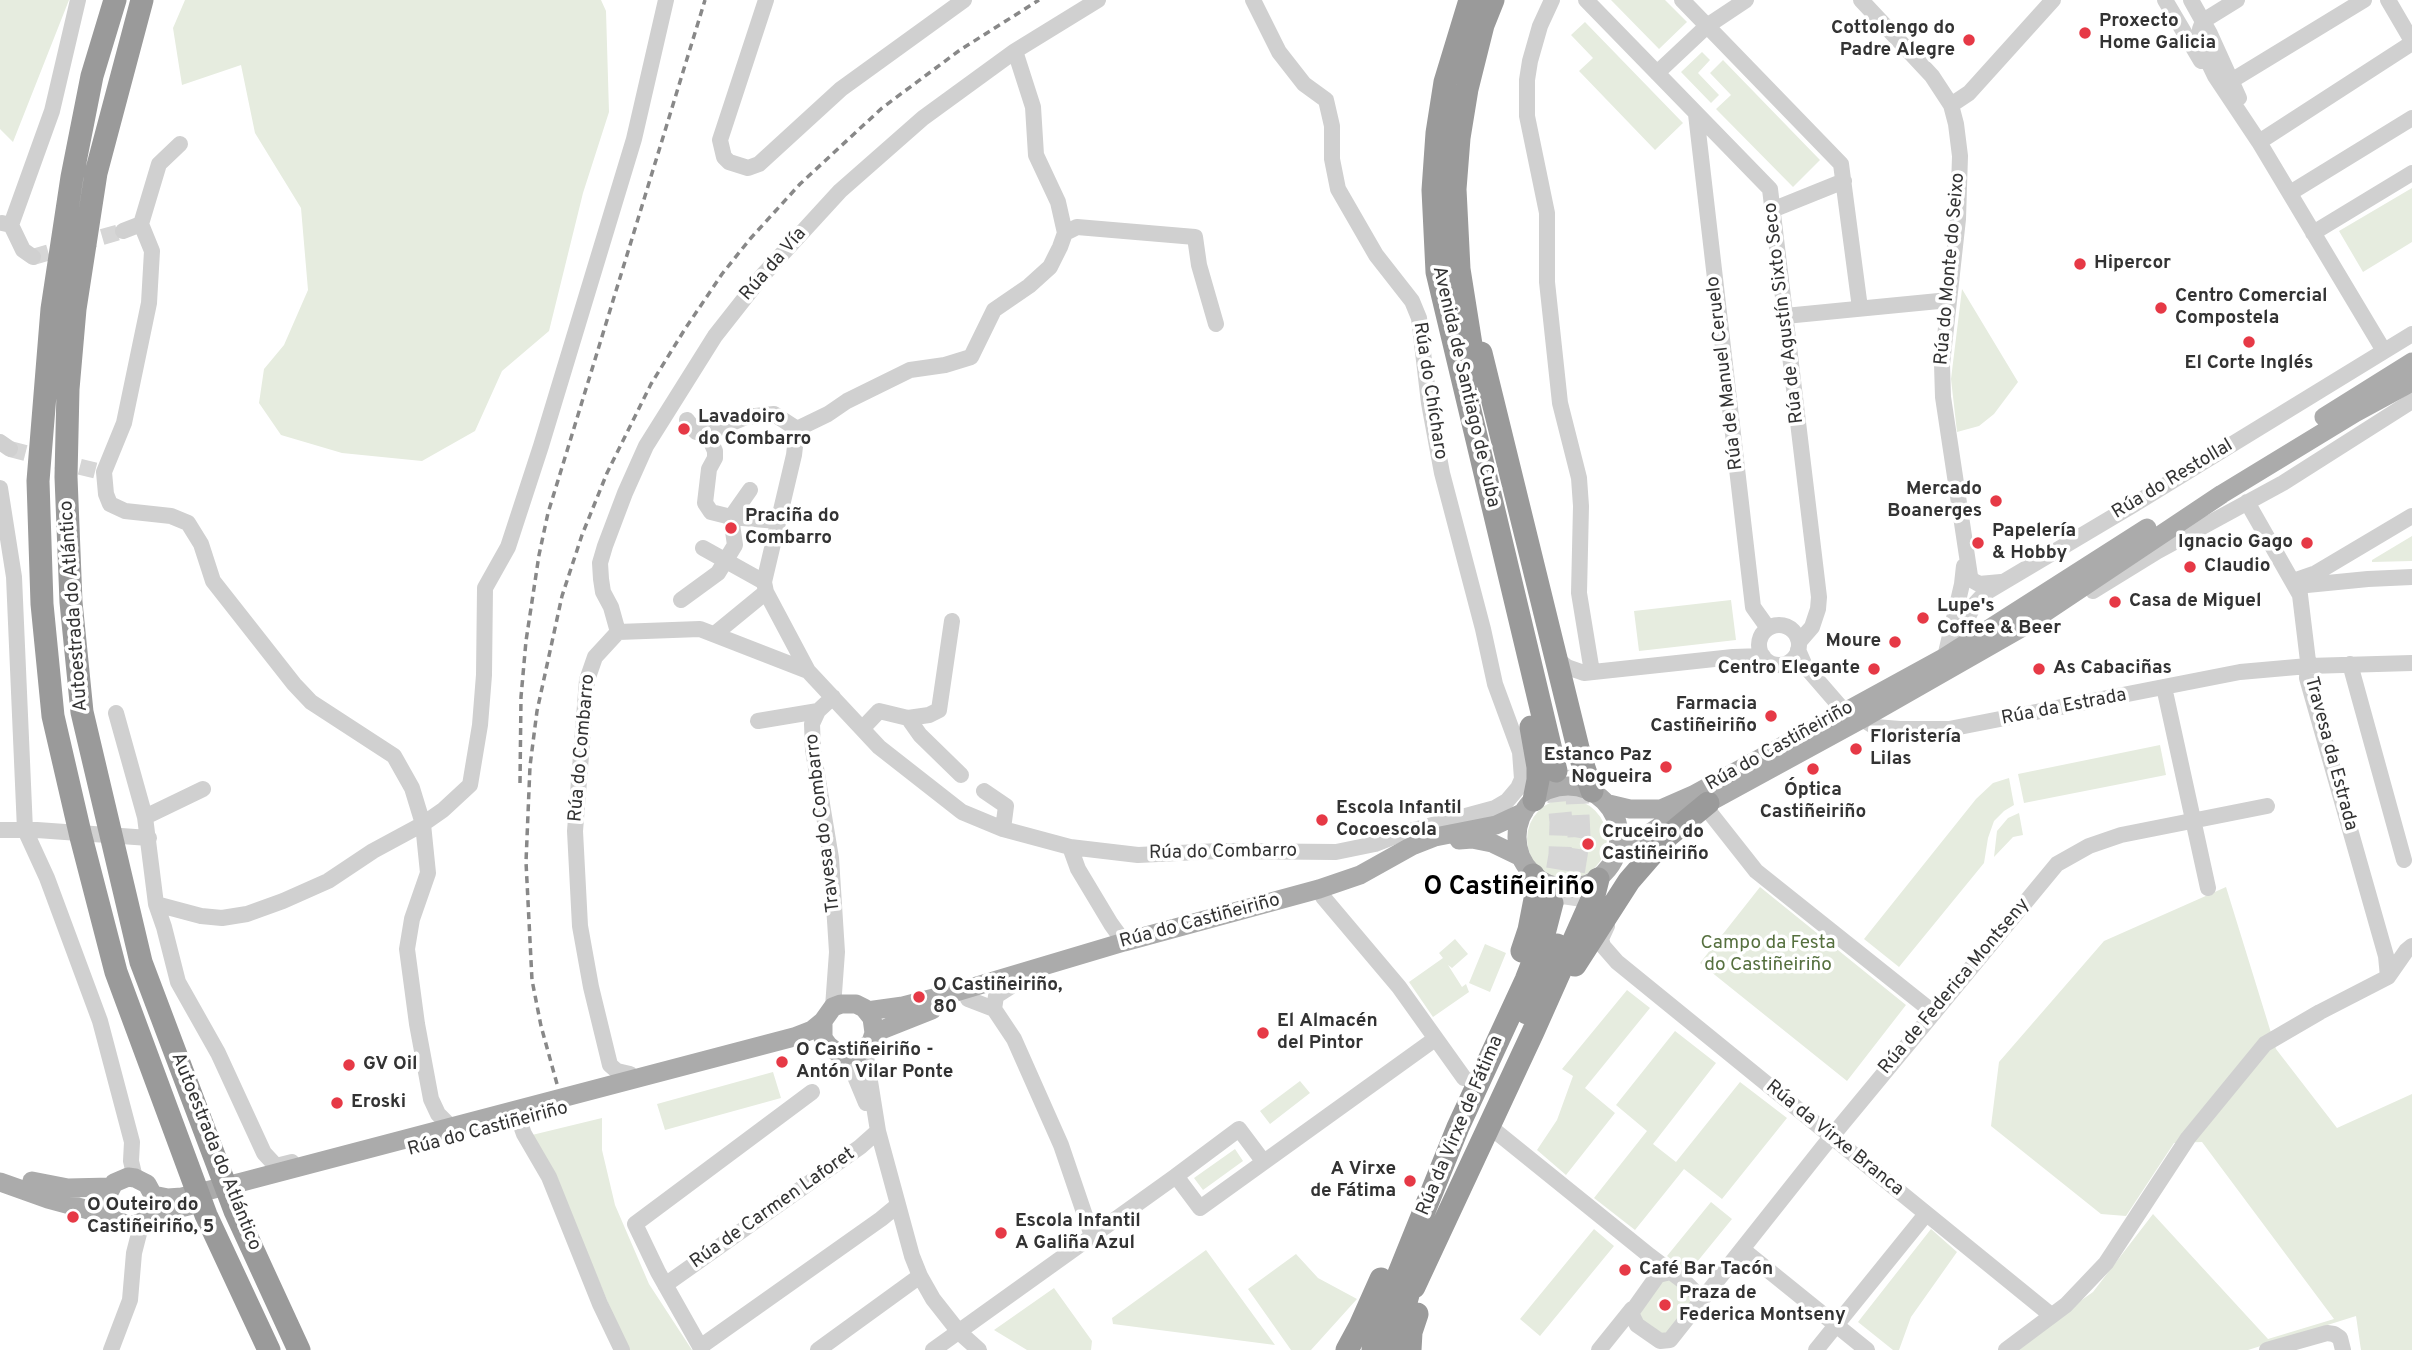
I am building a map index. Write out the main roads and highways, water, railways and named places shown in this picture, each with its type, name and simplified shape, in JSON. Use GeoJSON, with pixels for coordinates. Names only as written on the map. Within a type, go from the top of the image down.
{"type":"FeatureCollection","features":[{"type":"Feature","properties":{"kind":"highway","name":"Autoestrada do Atlántico"},"geometry":{"type":"LineString","coordinates":[[115,0],[90,89],[72,177],[52,309],[38,481],[42,604],[53,716],[116,972],[193,1183],[269,1350]]}},
{"type":"Feature","properties":{"kind":"highway","name":"Autoestrada do Atlántico"},"geometry":{"type":"LineString","coordinates":[[142,0],[96,173],[75,309],[68,389],[66,477],[71,602],[82,712],[141,962],[238,1177],[235,1211],[299,1350]]}},
{"type":"Feature","properties":{"kind":"highway","name":"Avenida de Santiago de Cuba"},"geometry":{"type":"LineString","coordinates":[[1470,0],[1445,82],[1437,133],[1433,190],[1437,272],[1564,769],[1472,359],[1459,269],[1455,189],[1459,138],[1467,89],[1483,25],[1493,0]]}},
{"type":"Feature","properties":{"kind":"highway"},"geometry":{"type":"LineString","coordinates":[[1437,272],[1448,381],[1536,750],[1538,780],[1529,806]]}},
{"type":"Feature","properties":{"kind":"highway"},"geometry":{"type":"LineString","coordinates":[[1464,300],[1487,372],[1580,756],[1601,798]]}},
{"type":"Feature","properties":{"kind":"highway"},"geometry":{"type":"LineString","coordinates":[[1533,1032],[1629,881],[1668,836],[1708,803]]}},
{"type":"Feature","properties":{"kind":"highway"},"geometry":{"type":"LineString","coordinates":[[1347,1350],[1410,1212],[1436,1141],[1515,969],[1529,930],[1536,894],[1527,866]]}},
{"type":"Feature","properties":{"kind":"highway"},"geometry":{"type":"LineString","coordinates":[[1403,1306],[1444,1227],[1594,895],[1598,879]]}},
{"type":"Feature","properties":{"kind":"highway","name":"Rúa da Virxe de Fátima"},"geometry":{"type":"LineString","coordinates":[[1393,1350],[1403,1306],[1458,1127],[1560,904]]}},
{"type":"Feature","properties":{"kind":"highway"},"geometry":{"type":"LineString","coordinates":[[1410,1212],[1403,1306],[1411,1332],[1410,1350]]}},
{"type":"Feature","properties":{"kind":"highway"},"geometry":{"type":"LineString","coordinates":[[208,1220],[254,1350]]}},
{"type":"Feature","properties":{"kind":"highway"},"geometry":{"type":"LineString","coordinates":[[1403,1306],[1419,1333],[1423,1350]]}},
{"type":"Feature","properties":{"kind":"highway","name":"Rúa da Virxe de Fátima"},"geometry":{"type":"LineString","coordinates":[[1373,1350],[1403,1306]]}},
{"type":"Feature","properties":{"kind":"main road","name":"Rúa do Restollal"},"geometry":{"type":"LineString","coordinates":[[1954,652],[2412,362]]}},
{"type":"Feature","properties":{"kind":"main road","name":"Rúa do Restollal"},"geometry":{"type":"LineString","coordinates":[[1853,715],[2023,628],[2222,494],[2355,413],[2409,397]]}},
{"type":"Feature","properties":{"kind":"main road","name":"Rúa do Castiñeiriño"},"geometry":{"type":"LineString","coordinates":[[862,1046],[916,1015],[1323,897],[1360,885],[1405,861],[1451,842],[1483,840],[1504,848],[1527,866],[1541,882],[1560,889],[1579,888],[1598,879],[1615,856],[1671,818],[1708,803],[1954,652]]}},
{"type":"Feature","properties":{"kind":"main road","name":"Rúa do Castiñeiriño"},"geometry":{"type":"LineString","coordinates":[[153,1195],[182,1197],[238,1177],[328,1160],[794,1037],[812,1030],[828,1014],[848,1003],[862,1007],[903,1006],[1344,881],[1435,837],[1496,825],[1552,789],[1562,786],[1571,786],[1630,809],[1661,809],[1853,715]]}},
{"type":"Feature","properties":{"kind":"main road"},"geometry":{"type":"LineString","coordinates":[[1601,798],[1619,829],[1615,856]]}},
{"type":"Feature","properties":{"kind":"main road"},"geometry":{"type":"LineString","coordinates":[[1527,866],[1518,829],[1529,806]]}},
{"type":"Feature","properties":{"kind":"main road"},"geometry":{"type":"LineString","coordinates":[[1063,972],[1072,965],[1116,947],[1153,945]]}},
{"type":"Feature","properties":{"kind":"main road"},"geometry":{"type":"LineString","coordinates":[[828,1014],[823,1038],[839,1054],[862,1046],[874,1025],[862,1007]]}},
{"type":"Feature","properties":{"kind":"main road","name":"Rúa do Castiñeiriño"},"geometry":{"type":"LineString","coordinates":[[132,1220],[520,1123],[736,1061],[828,1045]]}},
{"type":"Feature","properties":{"kind":"main road"},"geometry":{"type":"LineString","coordinates":[[0,1171],[47,1186],[83,1189],[112,1185],[128,1177],[135,1178],[147,1184],[154,1203],[132,1220]]}},
{"type":"Feature","properties":{"kind":"main road"},"geometry":{"type":"LineString","coordinates":[[0,1182],[48,1199],[132,1220]]}},
{"type":"Feature","properties":{"kind":"main road"},"geometry":{"type":"LineString","coordinates":[[112,1185],[106,1204],[132,1220]]}},
{"type":"Feature","properties":{"kind":"tunnel"},"geometry":{"type":"LineString","coordinates":[[33,257],[123,231]]}},
{"type":"Feature","properties":{"kind":"tunnel"},"geometry":{"type":"LineString","coordinates":[[10,449],[97,471]]}},
{"type":"Feature","properties":{"kind":"tunnel"},"geometry":{"type":"LineString","coordinates":[[1568,905],[1579,837],[1577,792],[1572,769]]}},
{"type":"Feature","properties":{"kind":"tunnel"},"geometry":{"type":"LineString","coordinates":[[1552,903],[1560,855],[1561,822],[1556,771]]}},
{"type":"Feature","properties":{"kind":"railway"},"geometry":{"type":"LineString","coordinates":[[520,783],[521,697],[526,641],[548,513],[705,0]]}},
{"type":"Feature","properties":{"kind":"railway"},"geometry":{"type":"LineString","coordinates":[[557,1084],[532,980],[526,862],[530,766],[537,711],[562,596],[582,535],[607,473],[651,384],[685,329],[722,274],[800,184],[882,108],[960,50],[1039,0]]}},
{"type":"Feature","properties":{"kind":"place","name":"Proxecto Home Galicia"},"geometry":{"type":"Point","coordinates":[2085,33]}},
{"type":"Feature","properties":{"kind":"place","name":"Cottolengo do Padre Alegre"},"geometry":{"type":"Point","coordinates":[1969,40]}},
{"type":"Feature","properties":{"kind":"place","name":"Hipercor"},"geometry":{"type":"Point","coordinates":[2080,264]}},
{"type":"Feature","properties":{"kind":"place","name":"Centro Comercial Compostela"},"geometry":{"type":"Point","coordinates":[2161,308]}},
{"type":"Feature","properties":{"kind":"place","name":"El Corte Inglés"},"geometry":{"type":"Point","coordinates":[2249,342]}},
{"type":"Feature","properties":{"kind":"place","name":"Lavadoiro do Combarro"},"geometry":{"type":"Point","coordinates":[684,429]}},
{"type":"Feature","properties":{"kind":"place","name":"Mercado Boanerges"},"geometry":{"type":"Point","coordinates":[1996,501]}},
{"type":"Feature","properties":{"kind":"place","name":"Praciña do Combarro"},"geometry":{"type":"Point","coordinates":[731,528]}},
{"type":"Feature","properties":{"kind":"place","name":"Papelería & Hobby"},"geometry":{"type":"Point","coordinates":[1978,543]}},
{"type":"Feature","properties":{"kind":"place","name":"Ignacio Gago"},"geometry":{"type":"Point","coordinates":[2307,543]}},
{"type":"Feature","properties":{"kind":"place","name":"Claudio"},"geometry":{"type":"Point","coordinates":[2190,567]}},
{"type":"Feature","properties":{"kind":"place","name":"Casa de Miguel"},"geometry":{"type":"Point","coordinates":[2115,602]}},
{"type":"Feature","properties":{"kind":"place","name":"Lupe's Coffee & Beer"},"geometry":{"type":"Point","coordinates":[1923,618]}},
{"type":"Feature","properties":{"kind":"place","name":"Moure"},"geometry":{"type":"Point","coordinates":[1895,642]}},
{"type":"Feature","properties":{"kind":"place","name":"Centro Elegante"},"geometry":{"type":"Point","coordinates":[1874,669]}},
{"type":"Feature","properties":{"kind":"place","name":"As Cabaciñas"},"geometry":{"type":"Point","coordinates":[2039,669]}},
{"type":"Feature","properties":{"kind":"place","name":"Farmacia Castiñeiriño"},"geometry":{"type":"Point","coordinates":[1771,716]}},
{"type":"Feature","properties":{"kind":"place","name":"Floristería Lilas"},"geometry":{"type":"Point","coordinates":[1856,749]}},
{"type":"Feature","properties":{"kind":"place","name":"Estanco Paz Nogueira"},"geometry":{"type":"Point","coordinates":[1666,767]}},
{"type":"Feature","properties":{"kind":"place","name":"Óptica Castiñeiriño"},"geometry":{"type":"Point","coordinates":[1813,769]}},
{"type":"Feature","properties":{"kind":"place","name":"Escola Infantil Cocoescola"},"geometry":{"type":"Point","coordinates":[1322,820]}},
{"type":"Feature","properties":{"kind":"place","name":"Cruceiro do Castiñeiriño"},"geometry":{"type":"Point","coordinates":[1588,844]}},
{"type":"Feature","properties":{"kind":"place","name":"O Castiñeiriño, 80"},"geometry":{"type":"Point","coordinates":[919,997]}},
{"type":"Feature","properties":{"kind":"place","name":"El Almacén del Pintor"},"geometry":{"type":"Point","coordinates":[1263,1033]}},
{"type":"Feature","properties":{"kind":"place","name":"O Castiñeiriño - Antón Vilar Ponte"},"geometry":{"type":"Point","coordinates":[782,1062]}},
{"type":"Feature","properties":{"kind":"place","name":"GV Oil"},"geometry":{"type":"Point","coordinates":[349,1065]}},
{"type":"Feature","properties":{"kind":"place","name":"Eroski"},"geometry":{"type":"Point","coordinates":[337,1103]}},
{"type":"Feature","properties":{"kind":"place","name":"A Virxe de Fátima"},"geometry":{"type":"Point","coordinates":[1410,1181]}},
{"type":"Feature","properties":{"kind":"place","name":"O Outeiro do Castiñeiriño, 5"},"geometry":{"type":"Point","coordinates":[73,1217]}},
{"type":"Feature","properties":{"kind":"place","name":"Escola Infantil A Galiña Azul"},"geometry":{"type":"Point","coordinates":[1001,1233]}},
{"type":"Feature","properties":{"kind":"place","name":"Café Bar Tacón"},"geometry":{"type":"Point","coordinates":[1625,1270]}},
{"type":"Feature","properties":{"kind":"place","name":"Praza de Federica Montseny"},"geometry":{"type":"Point","coordinates":[1665,1305]}},
{"type":"Feature","properties":{"kind":"district","name":"O Castiñeiriño"},"geometry":{"type":"Point","coordinates":[1509,889]}},
{"type":"Feature","properties":{"kind":"park label","name":"Campo da Festa do Castiñeiriño"},"geometry":{"type":"Point","coordinates":[1768,955]}}]}
